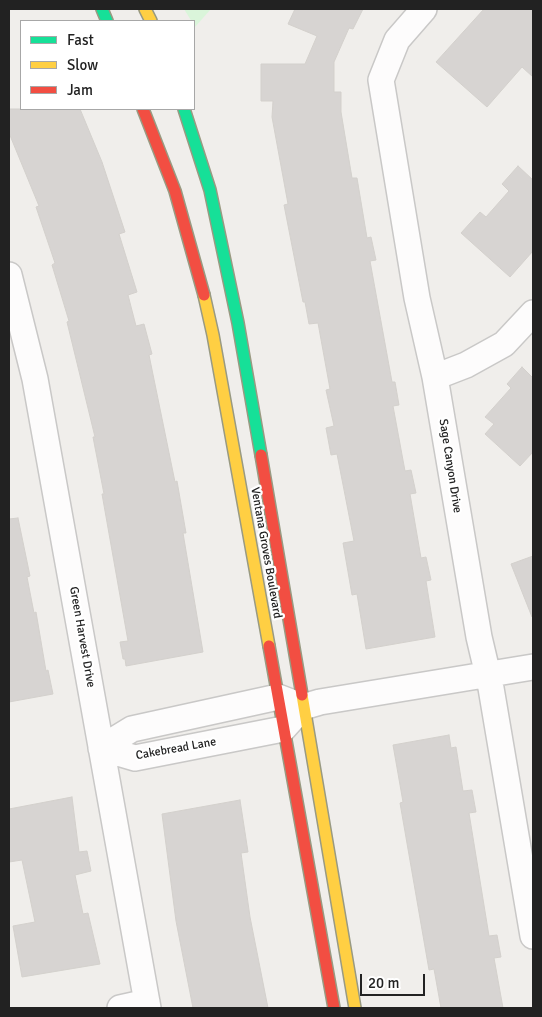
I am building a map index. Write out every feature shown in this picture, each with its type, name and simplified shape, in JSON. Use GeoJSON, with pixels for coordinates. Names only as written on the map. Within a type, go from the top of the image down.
{"type":"FeatureCollection","features":[{"type":"Feature","properties":{"kind":"street","name":"Sage Canyon Drive"},"geometry":{"type":"LineString","coordinates":[[424,9],[397,40],[381,80],[417,298],[435,377],[533,936]]}},
{"type":"Feature","properties":{"kind":"street","name":"Ventana Groves Boulevard"},"geometry":{"type":"LineString","coordinates":[[143,110],[175,191],[195,258],[230,425],[334,1008]]}},
{"type":"Feature","properties":{"kind":"street","name":"Ventana Groves Boulevard"},"geometry":{"type":"LineString","coordinates":[[184,110],[210,190],[238,323],[355,1008]]}},
{"type":"Feature","properties":{"kind":"street","name":"Green Harvest Drive"},"geometry":{"type":"LineString","coordinates":[[9,275],[35,379],[147,1005],[120,1008]]}},
{"type":"Feature","properties":{"kind":"street"},"geometry":{"type":"LineString","coordinates":[[435,377],[466,365],[504,344],[533,312]]}},
{"type":"Feature","properties":{"kind":"street"},"geometry":{"type":"LineString","coordinates":[[278,697],[303,707],[533,667]]}},
{"type":"Feature","properties":{"kind":"street","name":"Cakebread Lane"},"geometry":{"type":"LineString","coordinates":[[101,748],[132,729],[278,697]]}},
{"type":"Feature","properties":{"kind":"street"},"geometry":{"type":"LineString","coordinates":[[283,729],[303,707]]}},
{"type":"Feature","properties":{"kind":"street","name":"Cakebread Lane"},"geometry":{"type":"LineString","coordinates":[[101,748],[135,758],[283,729]]}},
{"type":"Feature","properties":{"kind":"green space"},"geometry":{"type":"Polygon","coordinates":[[[184,9],[211,9],[195,27],[195,20],[191,20],[184,9]]]}},
{"type":"Feature","properties":{"kind":"building"},"geometry":{"type":"Polygon","coordinates":[[[295,9],[363,9],[353,29],[349,28],[334,62],[334,92],[341,92],[341,112],[352,178],[357,178],[367,238],[371,237],[376,260],[370,261],[392,382],[395,382],[399,405],[393,406],[405,471],[411,470],[416,493],[410,494],[421,558],[426,557],[431,580],[426,581],[435,637],[366,649],[357,594],[352,595],[343,543],[354,541],[337,454],[331,455],[326,428],[334,426],[326,390],[330,389],[318,323],[309,324],[305,302],[303,302],[284,205],[288,204],[272,117],[273,101],[261,101],[261,64],[305,64],[317,36],[288,24],[295,9]]]}},
{"type":"Feature","properties":{"kind":"building"},"geometry":{"type":"Polygon","coordinates":[[[484,9],[533,9],[533,77],[522,67],[487,107],[436,62],[484,9]]]}},
{"type":"Feature","properties":{"kind":"building"},"geometry":{"type":"Polygon","coordinates":[[[9,109],[80,110],[102,162],[125,232],[119,234],[137,292],[128,295],[136,326],[144,324],[152,354],[149,355],[175,482],[177,481],[186,533],[183,533],[203,652],[126,666],[125,659],[123,659],[120,642],[128,641],[102,494],[104,494],[93,437],[95,437],[67,322],[69,321],[52,265],[55,263],[36,207],[39,206],[9,133],[9,109]]]}},
{"type":"Feature","properties":{"kind":"building"},"geometry":{"type":"Polygon","coordinates":[[[518,166],[533,180],[533,251],[510,277],[461,233],[480,212],[486,217],[509,191],[502,184],[518,166]]]}},
{"type":"Feature","properties":{"kind":"building"},"geometry":{"type":"Polygon","coordinates":[[[522,367],[533,378],[533,452],[520,466],[485,434],[494,424],[485,417],[511,388],[507,384],[522,367]]]}},
{"type":"Feature","properties":{"kind":"building"},"geometry":{"type":"Polygon","coordinates":[[[18,518],[30,576],[27,577],[34,613],[36,612],[46,671],[48,670],[53,694],[9,702],[9,519],[18,518]]]}},
{"type":"Feature","properties":{"kind":"building"},"geometry":{"type":"Polygon","coordinates":[[[533,556],[533,617],[532,617],[511,564],[533,556]]]}},
{"type":"Feature","properties":{"kind":"building"},"geometry":{"type":"Polygon","coordinates":[[[449,735],[451,748],[456,747],[463,791],[472,790],[476,812],[469,813],[489,936],[497,935],[501,957],[494,958],[503,1008],[441,1008],[434,969],[429,970],[400,803],[403,802],[393,745],[449,735]]]}},
{"type":"Feature","properties":{"kind":"building"},"geometry":{"type":"Polygon","coordinates":[[[72,797],[79,852],[87,851],[91,871],[75,875],[83,914],[88,913],[100,964],[22,977],[13,926],[35,922],[22,860],[9,862],[9,809],[72,797]]]}},
{"type":"Feature","properties":{"kind":"building"},"geometry":{"type":"Polygon","coordinates":[[[240,800],[248,852],[241,853],[250,917],[268,1008],[193,1008],[176,921],[162,814],[240,800]]]}},
{"type":"Feature","properties":{"kind":"traffic: fast"},"geometry":{"type":"LineString","coordinates":[[102,9],[107,20]]}},
{"type":"Feature","properties":{"kind":"traffic: fast"},"geometry":{"type":"LineString","coordinates":[[184,110],[210,190],[238,323],[261,455]]}},
{"type":"Feature","properties":{"kind":"traffic: slow"},"geometry":{"type":"LineString","coordinates":[[145,9],[150,20]]}},
{"type":"Feature","properties":{"kind":"traffic: slow"},"geometry":{"type":"LineString","coordinates":[[204,295],[213,335],[269,646]]}},
{"type":"Feature","properties":{"kind":"traffic: slow"},"geometry":{"type":"LineString","coordinates":[[302,695],[355,1008]]}},
{"type":"Feature","properties":{"kind":"traffic: jam"},"geometry":{"type":"LineString","coordinates":[[143,110],[175,191],[204,295]]}},
{"type":"Feature","properties":{"kind":"traffic: jam"},"geometry":{"type":"LineString","coordinates":[[261,455],[302,695]]}},
{"type":"Feature","properties":{"kind":"traffic: jam"},"geometry":{"type":"LineString","coordinates":[[269,646],[334,1008]]}}]}
